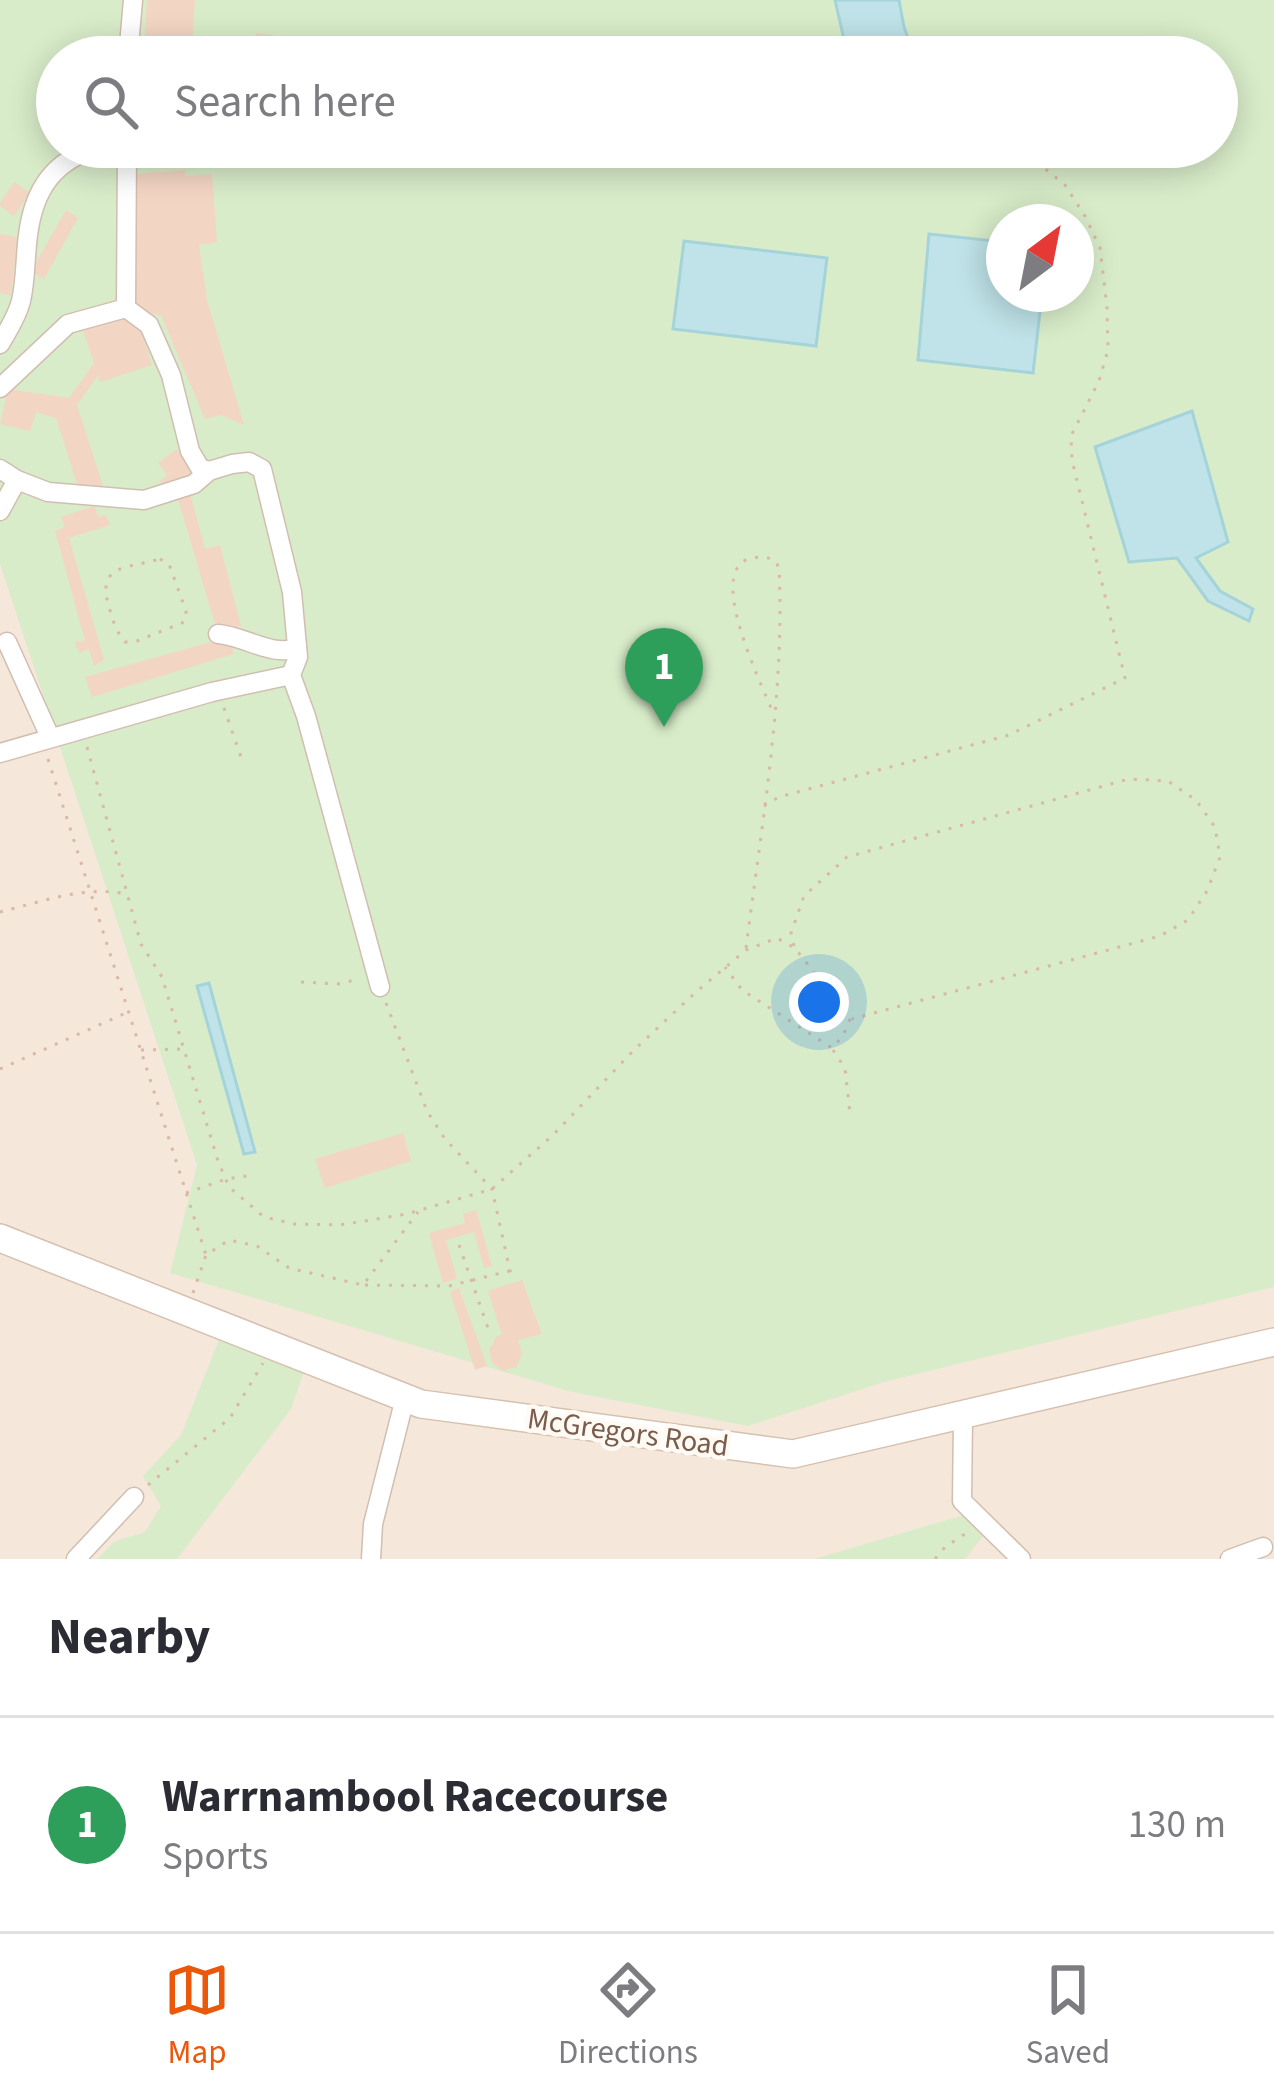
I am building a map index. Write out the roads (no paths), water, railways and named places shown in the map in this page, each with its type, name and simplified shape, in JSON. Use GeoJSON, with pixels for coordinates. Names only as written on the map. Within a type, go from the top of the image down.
{"type":"FeatureCollection","features":[{"type":"Feature","properties":{"kind":"street"},"geometry":{"type":"LineString","coordinates":[[130,36],[133,0]]}},
{"type":"Feature","properties":{"kind":"street"},"geometry":{"type":"LineString","coordinates":[[0,344],[21,299],[33,208],[58,168]]}},
{"type":"Feature","properties":{"kind":"street"},"geometry":{"type":"LineString","coordinates":[[125,308],[128,168]]}},
{"type":"Feature","properties":{"kind":"street"},"geometry":{"type":"LineString","coordinates":[[0,388],[68,324],[125,308]]}},
{"type":"Feature","properties":{"kind":"street"},"geometry":{"type":"LineString","coordinates":[[125,308],[149,325],[171,375],[190,452],[200,468],[209,471]]}},
{"type":"Feature","properties":{"kind":"street"},"geometry":{"type":"LineString","coordinates":[[0,512],[8,475],[48,492],[144,500],[194,484],[209,471],[249,462],[262,469],[292,592],[298,657],[291,675],[380,987]]}},
{"type":"Feature","properties":{"kind":"street"},"geometry":{"type":"LineString","coordinates":[[218,634],[283,653],[297,648]]}},
{"type":"Feature","properties":{"kind":"street"},"geometry":{"type":"LineString","coordinates":[[7,642],[46,738]]}},
{"type":"Feature","properties":{"kind":"street"},"geometry":{"type":"LineString","coordinates":[[0,752],[212,692],[291,675]]}},
{"type":"Feature","properties":{"kind":"street","name":"McGregors Road"},"geometry":{"type":"LineString","coordinates":[[0,1238],[422,1404],[793,1454],[1274,1342]]}},
{"type":"Feature","properties":{"kind":"street"},"geometry":{"type":"LineString","coordinates":[[371,1559],[373,1524],[405,1398]]}},
{"type":"Feature","properties":{"kind":"street"},"geometry":{"type":"LineString","coordinates":[[963,1416],[962,1501],[1022,1559]]}},
{"type":"Feature","properties":{"kind":"street"},"geometry":{"type":"LineString","coordinates":[[76,1559],[134,1497]]}},
{"type":"Feature","properties":{"kind":"street"},"geometry":{"type":"LineString","coordinates":[[1230,1559],[1263,1546]]}},
{"type":"Feature","properties":{"kind":"water"},"geometry":{"type":"Polygon","coordinates":[[[835,0],[899,0],[907,36],[843,36],[835,0]]]}},
{"type":"Feature","properties":{"kind":"water"},"geometry":{"type":"Polygon","coordinates":[[[929,234],[986,240],[986,312],[1040,312],[1033,373],[918,360],[929,234]]]}},
{"type":"Feature","properties":{"kind":"water"},"geometry":{"type":"Polygon","coordinates":[[[684,241],[827,258],[816,346],[673,329],[684,241]]]}},
{"type":"Feature","properties":{"kind":"water"},"geometry":{"type":"Polygon","coordinates":[[[1192,411],[1228,542],[1196,558],[1220,591],[1253,609],[1249,621],[1208,601],[1177,558],[1129,562],[1095,447],[1192,411]]]}},
{"type":"Feature","properties":{"kind":"water"},"geometry":{"type":"Polygon","coordinates":[[[209,983],[255,1152],[244,1154],[197,986],[209,983]]]}},
{"type":"Feature","properties":{"kind":"place","name":"Warrnambool Racecourse"},"geometry":{"type":"Point","coordinates":[664,727]}}]}
